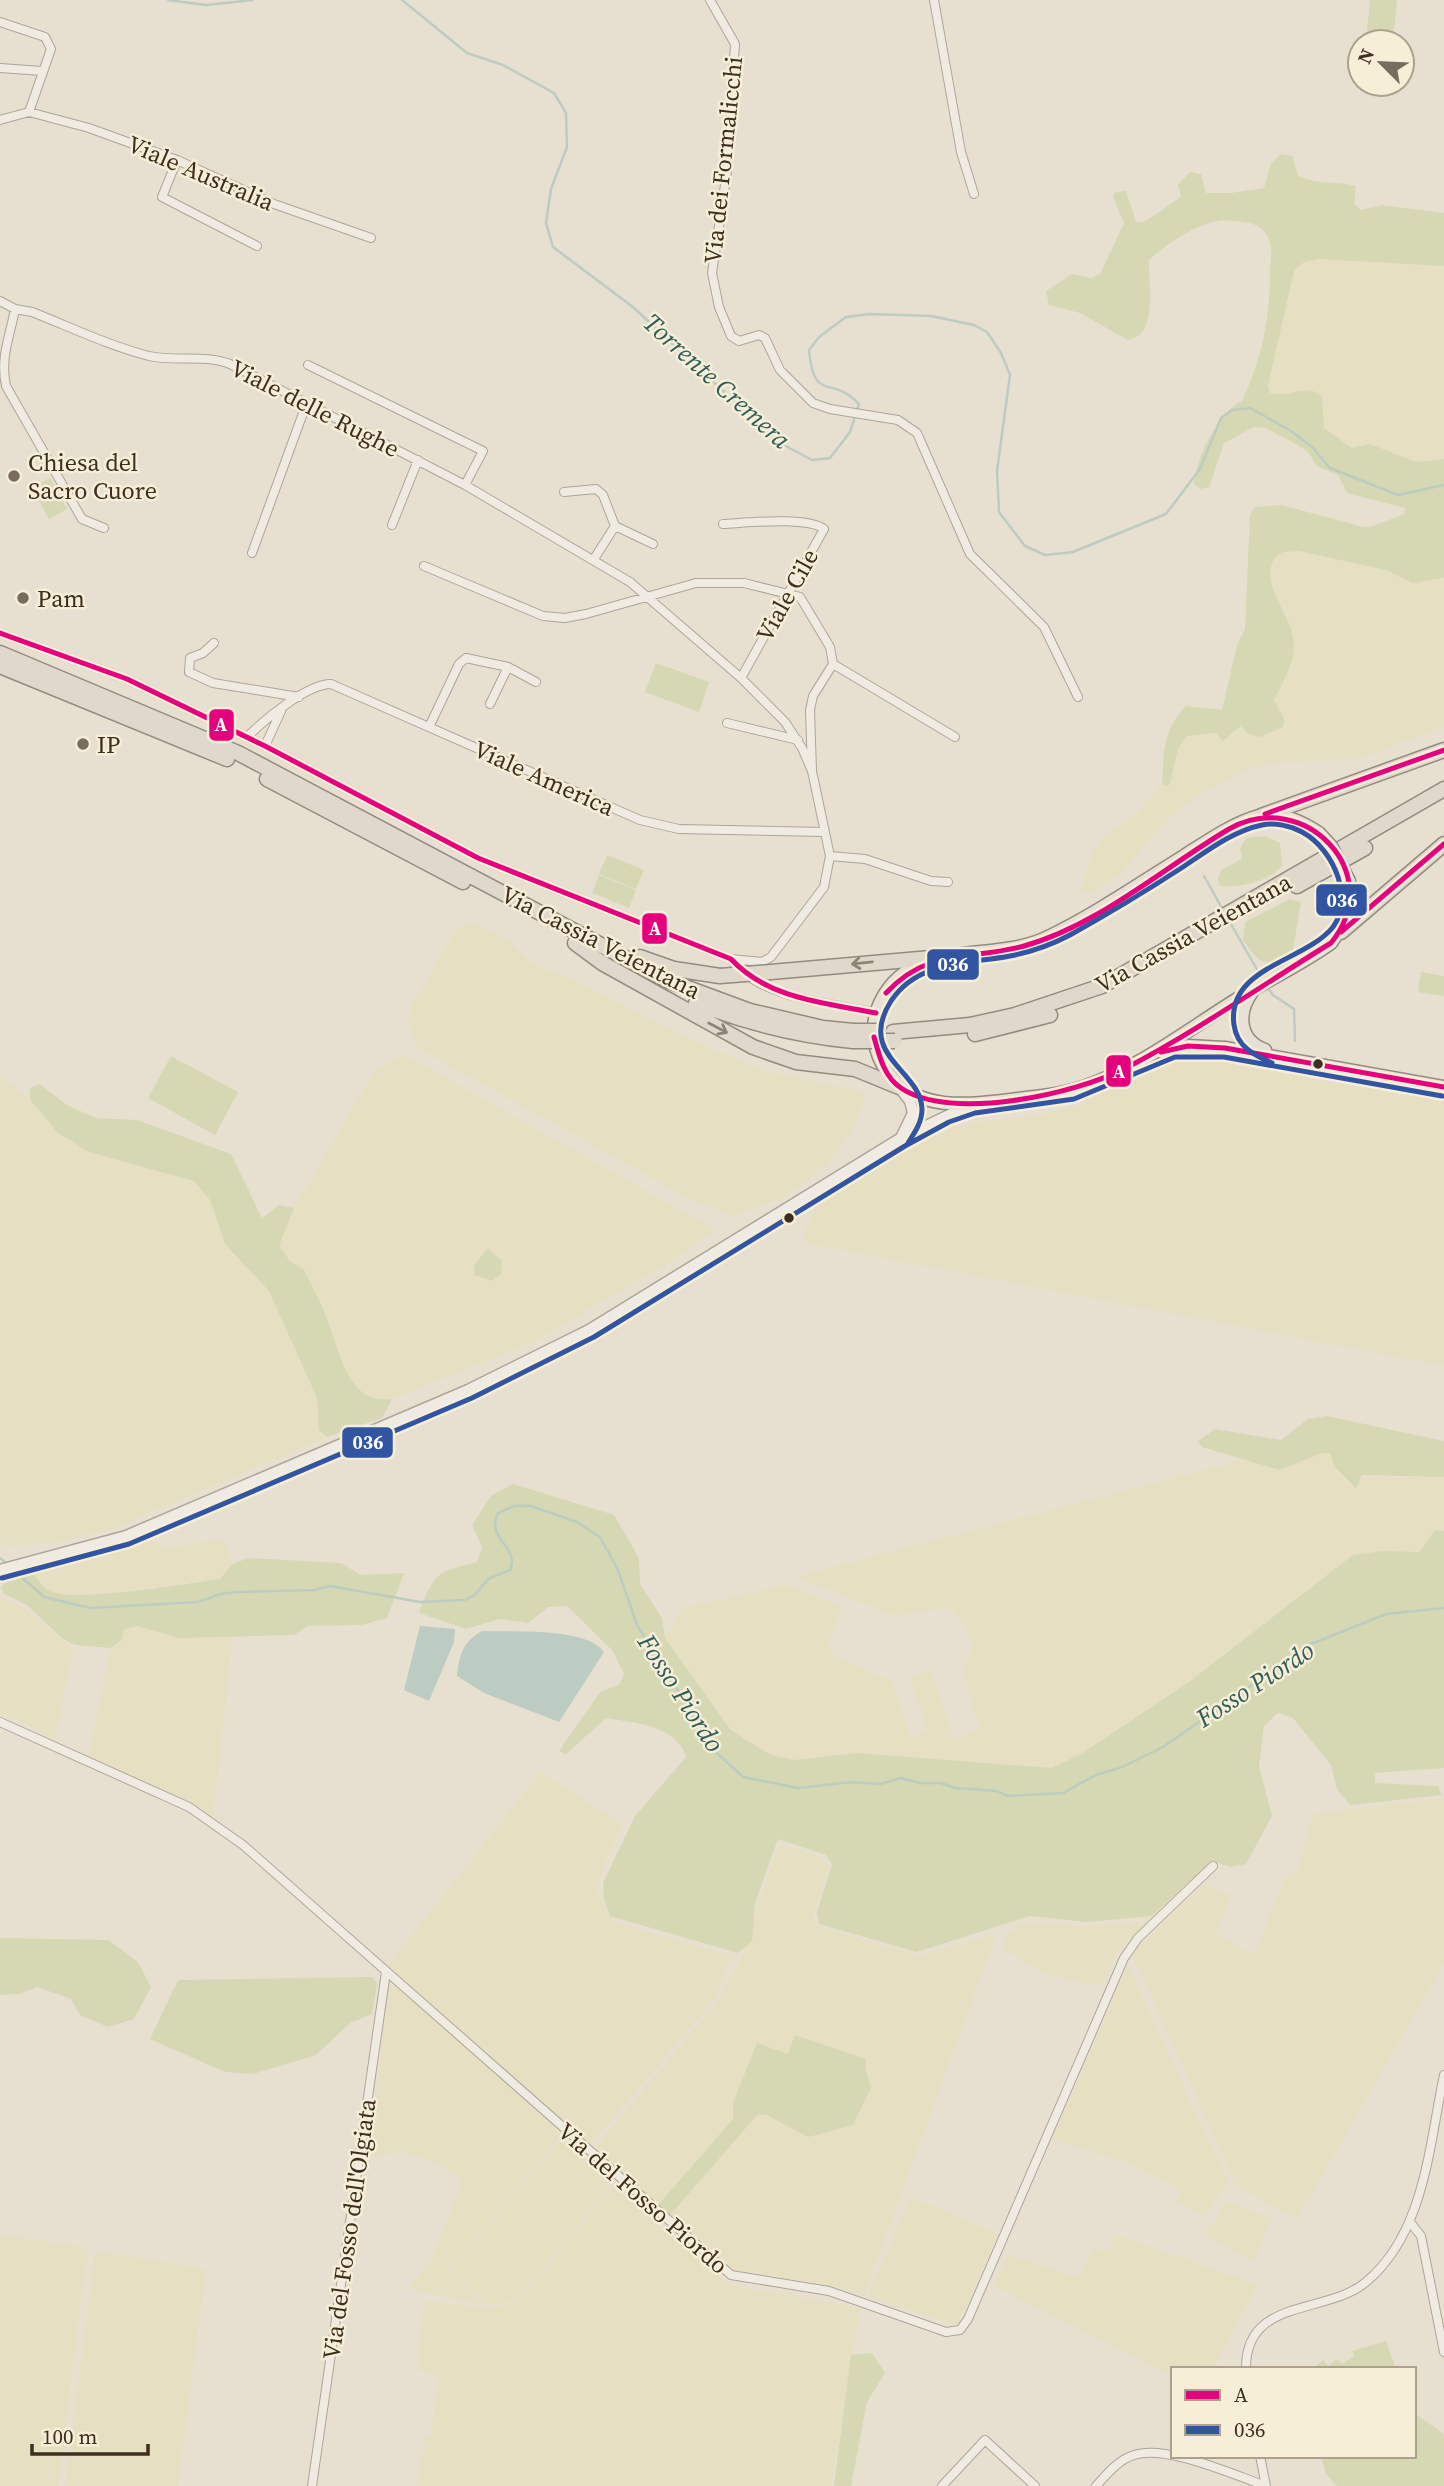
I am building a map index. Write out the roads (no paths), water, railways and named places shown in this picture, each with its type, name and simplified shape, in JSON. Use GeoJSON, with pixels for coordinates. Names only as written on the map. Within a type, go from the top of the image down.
{"type":"FeatureCollection","features":[{"type":"Feature","properties":{"kind":"highway","name":"Via Cassia Veientana"},"geometry":{"type":"LineString","coordinates":[[0,653],[238,753],[549,923]]}},
{"type":"Feature","properties":{"kind":"highway","name":"Via Cassia Veientana"},"geometry":{"type":"LineString","coordinates":[[0,666],[233,761],[578,938],[701,995],[789,1021],[853,1036],[894,1036],[970,1025],[1054,1004],[1124,975],[1224,923],[1444,800]]}},
{"type":"Feature","properties":{"kind":"highway"},"geometry":{"type":"LineString","coordinates":[[1261,816],[1444,750]]}},
{"type":"Feature","properties":{"kind":"highway","name":"Via Cassia Veientana"},"geometry":{"type":"LineString","coordinates":[[1240,914],[1444,789]]}},
{"type":"Feature","properties":{"kind":"highway"},"geometry":{"type":"LineString","coordinates":[[1341,932],[1444,844]]}},
{"type":"Feature","properties":{"kind":"highway"},"geometry":{"type":"LineString","coordinates":[[578,938],[674,969],[720,975],[930,958]]}},
{"type":"Feature","properties":{"kind":"highway"},"geometry":{"type":"LineString","coordinates":[[578,938],[602,963],[753,1047],[796,1062],[855,1069],[899,1087]]}},
{"type":"Feature","properties":{"kind":"main road"},"geometry":{"type":"LineString","coordinates":[[1261,816],[1293,819],[1319,833],[1331,846],[1349,881],[1350,909],[1341,932],[1317,953],[1261,984],[1141,1059],[1114,1074],[1071,1091],[973,1104],[929,1101],[899,1087],[885,1070],[875,1048],[876,1013],[883,996],[895,982],[930,958],[1009,950],[1044,939],[1222,833],[1261,816]]}},
{"type":"Feature","properties":{"kind":"main road"},"geometry":{"type":"LineString","coordinates":[[1261,984],[1242,1009],[1242,1027],[1252,1044],[1282,1058]]}},
{"type":"Feature","properties":{"kind":"main road"},"geometry":{"type":"LineString","coordinates":[[1141,1059],[1188,1046],[1282,1058],[1444,1087]]}},
{"type":"Feature","properties":{"kind":"street","name":"Via dei Formalicchi"},"geometry":{"type":"LineString","coordinates":[[710,0],[735,44],[727,171],[712,273],[719,307],[731,336],[739,341],[759,335],[765,338],[780,370],[813,403],[883,417],[909,425],[917,433],[970,554],[1044,627],[1078,697]]}},
{"type":"Feature","properties":{"kind":"street"},"geometry":{"type":"LineString","coordinates":[[934,0],[961,152],[974,194]]}},
{"type":"Feature","properties":{"kind":"street"},"geometry":{"type":"LineString","coordinates":[[0,22],[44,37],[51,49],[29,112],[0,120]]}},
{"type":"Feature","properties":{"kind":"street"},"geometry":{"type":"LineString","coordinates":[[0,68],[42,71]]}},
{"type":"Feature","properties":{"kind":"street","name":"Viale Australia"},"geometry":{"type":"LineString","coordinates":[[29,112],[89,128],[177,160],[274,204],[371,238]]}},
{"type":"Feature","properties":{"kind":"street"},"geometry":{"type":"LineString","coordinates":[[177,160],[162,197],[257,246]]}},
{"type":"Feature","properties":{"kind":"street","name":"Viale delle Rughe"},"geometry":{"type":"LineString","coordinates":[[0,300],[15,309],[147,355],[174,360],[222,361],[466,485],[594,559],[631,582],[646,598],[741,678],[785,722],[798,740],[812,771]]}},
{"type":"Feature","properties":{"kind":"street"},"geometry":{"type":"LineString","coordinates":[[15,309],[2,353],[1,368],[6,386],[82,519],[104,528]]}},
{"type":"Feature","properties":{"kind":"street","name":"Viale delle Rughe"},"geometry":{"type":"LineString","coordinates":[[308,365],[483,451],[466,485]]}},
{"type":"Feature","properties":{"kind":"street"},"geometry":{"type":"LineString","coordinates":[[252,553],[306,405]]}},
{"type":"Feature","properties":{"kind":"street"},"geometry":{"type":"LineString","coordinates":[[392,525],[418,460]]}},
{"type":"Feature","properties":{"kind":"street"},"geometry":{"type":"LineString","coordinates":[[564,492],[596,489],[603,495],[615,526],[653,544]]}},
{"type":"Feature","properties":{"kind":"street","name":"Viale Cile"},"geometry":{"type":"LineString","coordinates":[[723,524],[793,523],[824,529],[741,678]]}},
{"type":"Feature","properties":{"kind":"street"},"geometry":{"type":"LineString","coordinates":[[594,559],[615,526]]}},
{"type":"Feature","properties":{"kind":"street"},"geometry":{"type":"LineString","coordinates":[[0,633],[127,679],[265,746],[478,858],[731,960],[762,962],[771,957],[824,887],[830,856],[812,771],[811,703],[834,664],[830,647],[800,597],[744,583],[696,583],[565,618],[544,616],[424,566]]}},
{"type":"Feature","properties":{"kind":"street"},"geometry":{"type":"LineString","coordinates":[[214,643],[203,653],[190,658],[189,672],[213,683],[299,698]]}},
{"type":"Feature","properties":{"kind":"street"},"geometry":{"type":"LineString","coordinates":[[430,725],[463,659],[475,658],[508,667],[536,682]]}},
{"type":"Feature","properties":{"kind":"street"},"geometry":{"type":"LineString","coordinates":[[834,664],[955,737]]}},
{"type":"Feature","properties":{"kind":"street"},"geometry":{"type":"LineString","coordinates":[[489,704],[508,667]]}},
{"type":"Feature","properties":{"kind":"street","name":"Viale America"},"geometry":{"type":"LineString","coordinates":[[247,737],[266,718],[320,685],[331,684],[430,725],[589,800],[655,825],[701,830],[824,832]]}},
{"type":"Feature","properties":{"kind":"street"},"geometry":{"type":"LineString","coordinates":[[265,746],[282,709]]}},
{"type":"Feature","properties":{"kind":"street"},"geometry":{"type":"LineString","coordinates":[[727,723],[798,740]]}},
{"type":"Feature","properties":{"kind":"street"},"geometry":{"type":"LineString","coordinates":[[830,856],[865,859],[931,881],[948,882]]}},
{"type":"Feature","properties":{"kind":"street"},"geometry":{"type":"LineString","coordinates":[[731,960],[737,968],[773,990],[876,1013]]}},
{"type":"Feature","properties":{"kind":"street"},"geometry":{"type":"LineString","coordinates":[[899,1087],[912,1104],[913,1113],[901,1138]]}},
{"type":"Feature","properties":{"kind":"street"},"geometry":{"type":"LineString","coordinates":[[0,1570],[126,1536],[468,1390],[589,1329],[901,1138],[973,1104]]}},
{"type":"Feature","properties":{"kind":"street","name":"Via del Fosso Piordo"},"geometry":{"type":"LineString","coordinates":[[0,1722],[205,1817],[243,1845],[731,2275],[829,2291],[941,2330],[955,2332],[968,2319],[1121,1964],[1138,1938],[1213,1866]]}},
{"type":"Feature","properties":{"kind":"street","name":"Via del Fosso dell'Olgiata"},"geometry":{"type":"LineString","coordinates":[[312,2486],[386,1972]]}},
{"type":"Feature","properties":{"kind":"street"},"geometry":{"type":"LineString","coordinates":[[1246,2367],[1250,2346],[1264,2325],[1278,2314],[1334,2300],[1355,2290],[1382,2266],[1410,2222],[1440,2108],[1444,2075]]}},
{"type":"Feature","properties":{"kind":"street"},"geometry":{"type":"LineString","coordinates":[[1410,2222],[1420,2236],[1444,2352]]}},
{"type":"Feature","properties":{"kind":"street"},"geometry":{"type":"LineString","coordinates":[[942,2486],[985,2440],[1035,2486]]}},
{"type":"Feature","properties":{"kind":"street"},"geometry":{"type":"LineString","coordinates":[[1096,2486],[1124,2460],[1152,2453],[1171,2457]]}},
{"type":"Feature","properties":{"kind":"street"},"geometry":{"type":"LineString","coordinates":[[1173,2458],[1266,2486],[1261,2458]]}},
{"type":"Feature","properties":{"kind":"waterway","name":"Torrente Cremera"},"geometry":{"type":"LineString","coordinates":[[168,0],[206,5],[253,0]]}},
{"type":"Feature","properties":{"kind":"waterway","name":"Torrente Cremera"},"geometry":{"type":"LineString","coordinates":[[402,0],[467,53],[503,65],[554,93],[566,113],[567,147],[551,189],[546,223],[553,247],[633,307],[778,442],[812,460],[830,458],[850,432],[859,404],[849,395],[820,383],[815,377],[809,350],[819,337],[846,317],[870,314],[931,316],[974,325],[987,332],[1001,353],[1010,375],[997,471],[999,512],[1025,546],[1045,555],[1073,552],[1166,514],[1200,469],[1221,418],[1232,410],[1250,408],[1291,431],[1313,448],[1330,468],[1398,495],[1444,485]]}},
{"type":"Feature","properties":{"kind":"waterway"},"geometry":{"type":"LineString","coordinates":[[1204,876],[1223,910]]}},
{"type":"Feature","properties":{"kind":"waterway"},"geometry":{"type":"LineString","coordinates":[[1228,919],[1263,980]]}},
{"type":"Feature","properties":{"kind":"waterway"},"geometry":{"type":"LineString","coordinates":[[1266,986],[1273,995],[1294,1009],[1295,1041]]}},
{"type":"Feature","properties":{"kind":"waterway","name":"Fosso Piordo"},"geometry":{"type":"LineString","coordinates":[[17,1573],[44,1597],[90,1608],[198,1602],[220,1594],[315,1590],[330,1586],[420,1602],[465,1600],[475,1595],[488,1579],[510,1570],[511,1555],[496,1530],[498,1513],[514,1506],[531,1506],[577,1522],[600,1537],[618,1570],[637,1625],[700,1726],[712,1739],[717,1753],[743,1777],[798,1788],[852,1782],[880,1784],[901,1778],[920,1783],[941,1783],[955,1788],[996,1791],[1008,1796],[1063,1793],[1096,1775],[1122,1767],[1163,1747],[1311,1644],[1386,1614],[1444,1608]]}},
{"type":"Feature","properties":{"kind":"waterway","name":"Fosso Piordo"},"geometry":{"type":"LineString","coordinates":[[0,1558],[5,1562]]}},
{"type":"Feature","properties":{"kind":"place","name":"Chiesa del Sacro Cuore"},"geometry":{"type":"Point","coordinates":[14,476]}},
{"type":"Feature","properties":{"kind":"place","name":"Pam"},"geometry":{"type":"Point","coordinates":[23,598]}},
{"type":"Feature","properties":{"kind":"place","name":"IP"},"geometry":{"type":"Point","coordinates":[83,744]}}]}
